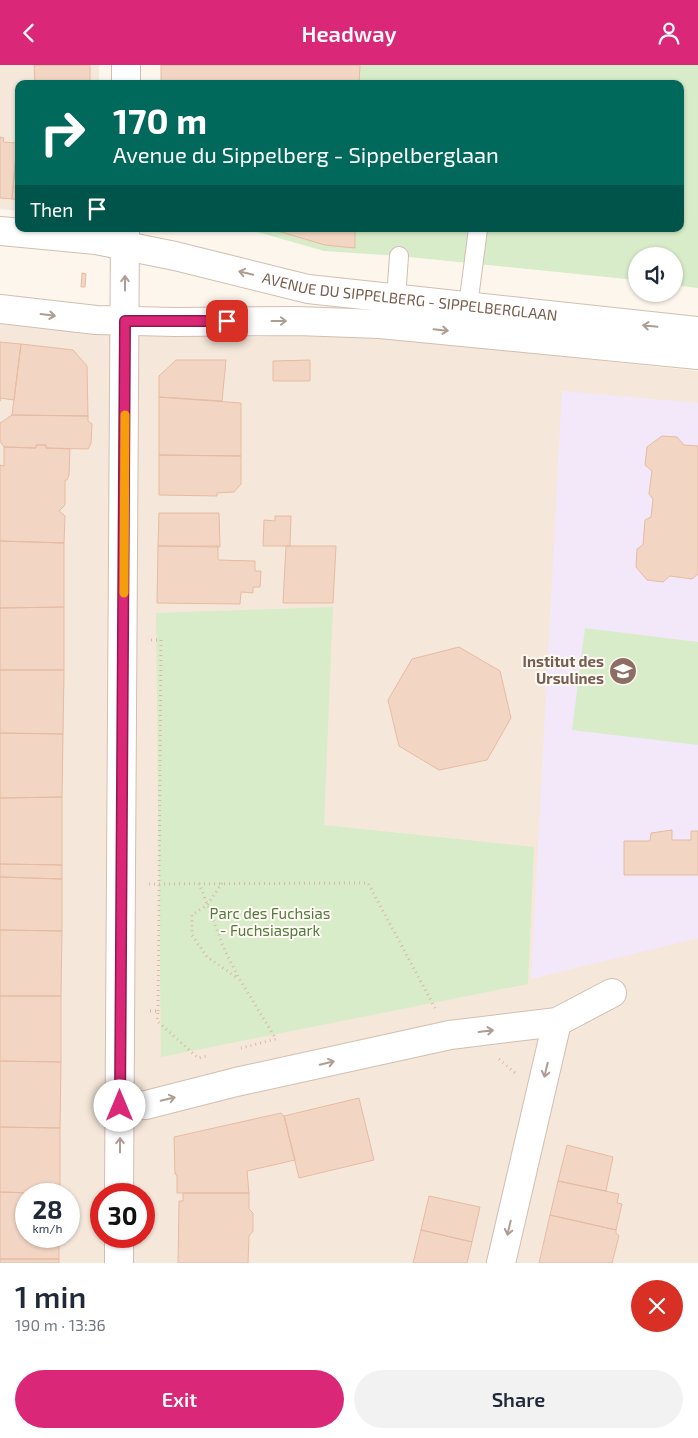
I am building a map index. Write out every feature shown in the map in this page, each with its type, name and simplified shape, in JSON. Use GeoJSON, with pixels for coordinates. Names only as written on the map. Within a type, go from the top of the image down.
{"type":"FeatureCollection","features":[{"type":"Feature","properties":{"kind":"street"},"geometry":{"type":"LineString","coordinates":[[126,65],[126,80]]}},
{"type":"Feature","properties":{"kind":"street","name":"AVENUE DU SIPPELBERG - SIPPELBERGLAAN"},"geometry":{"type":"LineString","coordinates":[[0,231],[96,240],[125,237],[175,255],[308,289],[698,331]]}},
{"type":"Feature","properties":{"kind":"street"},"geometry":{"type":"LineString","coordinates":[[119,1183],[125,237]]}},
{"type":"Feature","properties":{"kind":"street","name":"AVENUE DU SIPPELBERG - SIPPELBERGLAAN"},"geometry":{"type":"LineString","coordinates":[[0,309],[96,320],[297,321],[380,324],[698,355]]}},
{"type":"Feature","properties":{"kind":"street"},"geometry":{"type":"LineString","coordinates":[[120,1106],[146,1105],[236,1082],[450,1035],[557,1022],[612,993]]}},
{"type":"Feature","properties":{"kind":"street"},"geometry":{"type":"LineString","coordinates":[[501,1263],[557,1022]]}},
{"type":"Feature","properties":{"kind":"street"},"geometry":{"type":"LineString","coordinates":[[119,1248],[119,1263]]}},
{"type":"Feature","properties":{"kind":"lane"},"geometry":{"type":"LineString","coordinates":[[468,306],[478,232]]}},
{"type":"Feature","properties":{"kind":"lane"},"geometry":{"type":"LineString","coordinates":[[396,298],[399,256]]}},
{"type":"Feature","properties":{"kind":"path"},"geometry":{"type":"LineString","coordinates":[[143,640],[160,640],[158,1021],[198,1058],[217,1053]]}},
{"type":"Feature","properties":{"kind":"path"},"geometry":{"type":"LineString","coordinates":[[159,883],[368,883],[450,1035]]}},
{"type":"Feature","properties":{"kind":"path"},"geometry":{"type":"LineString","coordinates":[[199,883],[225,951],[240,980],[276,1039],[237,1049]]}},
{"type":"Feature","properties":{"kind":"path"},"geometry":{"type":"LineString","coordinates":[[222,883],[208,905],[192,915],[192,935],[207,957],[240,980]]}},
{"type":"Feature","properties":{"kind":"path"},"geometry":{"type":"LineString","coordinates":[[143,1011],[158,1011]]}},
{"type":"Feature","properties":{"kind":"path"},"geometry":{"type":"LineString","coordinates":[[496,1056],[514,1072],[518,1080]]}},
{"type":"Feature","properties":{"kind":"shaded area"},"geometry":{"type":"Polygon","coordinates":[[[0,65],[99,65],[99,80],[15,80],[15,211],[0,209],[0,65]]]}},
{"type":"Feature","properties":{"kind":"shaded area"},"geometry":{"type":"Polygon","coordinates":[[[0,324],[105,334],[211,331],[212,340],[329,332],[698,371],[698,1263],[0,1263],[0,324]]]}},
{"type":"Feature","properties":{"kind":"shaded area","name":"Institut des Ursulines"},"geometry":{"type":"Polygon","coordinates":[[[562,391],[698,403],[698,938],[531,979],[562,391]]]}},
{"type":"Feature","properties":{"kind":"green space"},"geometry":{"type":"Polygon","coordinates":[[[161,65],[698,65],[698,288],[683,286],[683,247],[628,247],[628,279],[399,256],[324,251],[258,232],[684,232],[684,80],[161,80],[161,65]]]}},
{"type":"Feature","properties":{"kind":"green space","name":"Parc des Fuchsias - Fuchsiaspark"},"geometry":{"type":"Polygon","coordinates":[[[333,607],[324,825],[534,847],[528,984],[161,1057],[156,613],[333,607]]]}},
{"type":"Feature","properties":{"kind":"green space"},"geometry":{"type":"Polygon","coordinates":[[[585,628],[698,642],[698,745],[572,730],[585,628]]]}},
{"type":"Feature","properties":{"kind":"building"},"geometry":{"type":"Polygon","coordinates":[[[34,65],[90,65],[90,80],[35,80],[34,65]]]}},
{"type":"Feature","properties":{"kind":"building"},"geometry":{"type":"Polygon","coordinates":[[[161,65],[360,65],[359,80],[161,80],[161,65]]]}},
{"type":"Feature","properties":{"kind":"building"},"geometry":{"type":"Polygon","coordinates":[[[0,137],[4,138],[3,142],[15,143],[15,165],[12,199],[0,198],[0,137]]]}},
{"type":"Feature","properties":{"kind":"building"},"geometry":{"type":"Polygon","coordinates":[[[15,165],[15,199],[12,199],[15,165]]]}},
{"type":"Feature","properties":{"kind":"building"},"geometry":{"type":"Polygon","coordinates":[[[281,232],[355,232],[355,248],[325,245],[281,232]]]}},
{"type":"Feature","properties":{"kind":"building"},"geometry":{"type":"Polygon","coordinates":[[[82,273],[86,274],[85,287],[81,287],[82,273]]]}},
{"type":"Feature","properties":{"kind":"building"},"geometry":{"type":"Polygon","coordinates":[[[0,342],[21,344],[14,400],[0,398],[0,342]]]}},
{"type":"Feature","properties":{"kind":"building"},"geometry":{"type":"Polygon","coordinates":[[[21,344],[73,350],[87,366],[88,416],[12,415],[21,344]]]}},
{"type":"Feature","properties":{"kind":"building"},"geometry":{"type":"Polygon","coordinates":[[[176,360],[226,360],[222,401],[159,397],[159,376],[176,360]]]}},
{"type":"Feature","properties":{"kind":"building"},"geometry":{"type":"Polygon","coordinates":[[[310,360],[310,381],[273,381],[273,361],[310,360]]]}},
{"type":"Feature","properties":{"kind":"building"},"geometry":{"type":"Polygon","coordinates":[[[159,397],[241,403],[241,456],[159,455],[159,397]]]}},
{"type":"Feature","properties":{"kind":"building"},"geometry":{"type":"Polygon","coordinates":[[[12,415],[88,416],[88,421],[92,424],[91,443],[88,449],[46,448],[46,445],[36,445],[36,448],[4,447],[0,441],[0,423],[12,415]]]}},
{"type":"Feature","properties":{"kind":"building"},"geometry":{"type":"Polygon","coordinates":[[[662,436],[677,437],[684,445],[698,446],[698,574],[692,579],[670,576],[663,582],[647,580],[636,567],[637,549],[643,545],[645,520],[651,517],[653,499],[649,494],[652,471],[645,465],[647,447],[662,436]]]}},
{"type":"Feature","properties":{"kind":"building"},"geometry":{"type":"Polygon","coordinates":[[[36,445],[46,445],[46,448],[70,449],[69,475],[67,480],[65,480],[65,505],[59,511],[65,516],[64,543],[0,541],[0,465],[4,466],[4,447],[36,448],[36,445]]]}},
{"type":"Feature","properties":{"kind":"building"},"geometry":{"type":"Polygon","coordinates":[[[159,455],[241,456],[241,484],[234,492],[217,493],[217,496],[159,495],[159,455]]]}},
{"type":"Feature","properties":{"kind":"building"},"geometry":{"type":"Polygon","coordinates":[[[159,513],[219,513],[220,547],[158,546],[159,513]]]}},
{"type":"Feature","properties":{"kind":"building"},"geometry":{"type":"Polygon","coordinates":[[[275,516],[291,516],[290,546],[263,546],[264,520],[275,521],[275,516]]]}},
{"type":"Feature","properties":{"kind":"building"},"geometry":{"type":"Polygon","coordinates":[[[0,541],[64,543],[64,607],[0,608],[0,541]]]}},
{"type":"Feature","properties":{"kind":"building"},"geometry":{"type":"Polygon","coordinates":[[[158,546],[218,546],[218,560],[255,561],[255,571],[261,571],[260,587],[253,587],[253,593],[241,592],[240,604],[157,603],[158,546]]]}},
{"type":"Feature","properties":{"kind":"building"},"geometry":{"type":"Polygon","coordinates":[[[286,546],[336,546],[333,603],[283,603],[286,546]]]}},
{"type":"Feature","properties":{"kind":"building"},"geometry":{"type":"Polygon","coordinates":[[[64,607],[64,670],[0,670],[0,608],[64,607]]]}},
{"type":"Feature","properties":{"kind":"building"},"geometry":{"type":"Polygon","coordinates":[[[459,647],[500,671],[511,718],[487,760],[439,770],[399,746],[388,700],[412,659],[459,647]]]}},
{"type":"Feature","properties":{"kind":"building"},"geometry":{"type":"Polygon","coordinates":[[[0,670],[64,670],[63,734],[0,733],[0,670]]]}},
{"type":"Feature","properties":{"kind":"building"},"geometry":{"type":"Polygon","coordinates":[[[0,733],[63,734],[62,797],[0,798],[0,733]]]}},
{"type":"Feature","properties":{"kind":"building"},"geometry":{"type":"Polygon","coordinates":[[[62,797],[62,865],[0,864],[0,798],[62,797]]]}},
{"type":"Feature","properties":{"kind":"building"},"geometry":{"type":"Polygon","coordinates":[[[672,830],[672,840],[691,840],[691,831],[698,831],[698,875],[624,875],[624,841],[650,841],[651,833],[672,830]]]}},
{"type":"Feature","properties":{"kind":"building"},"geometry":{"type":"Polygon","coordinates":[[[0,864],[62,865],[62,879],[0,877],[0,864]]]}},
{"type":"Feature","properties":{"kind":"building"},"geometry":{"type":"Polygon","coordinates":[[[0,877],[62,879],[62,931],[0,930],[0,877]]]}},
{"type":"Feature","properties":{"kind":"building"},"geometry":{"type":"Polygon","coordinates":[[[0,930],[62,931],[61,996],[0,996],[0,930]]]}},
{"type":"Feature","properties":{"kind":"building"},"geometry":{"type":"Polygon","coordinates":[[[0,996],[61,996],[61,1062],[0,1061],[0,996]]]}},
{"type":"Feature","properties":{"kind":"building"},"geometry":{"type":"Polygon","coordinates":[[[0,1061],[61,1062],[60,1128],[0,1127],[0,1061]]]}},
{"type":"Feature","properties":{"kind":"building"},"geometry":{"type":"Polygon","coordinates":[[[359,1098],[374,1160],[299,1178],[284,1116],[359,1098]]]}},
{"type":"Feature","properties":{"kind":"building"},"geometry":{"type":"Polygon","coordinates":[[[281,1113],[284,1116],[295,1160],[247,1171],[249,1193],[177,1193],[174,1137],[281,1113]]]}},
{"type":"Feature","properties":{"kind":"building"},"geometry":{"type":"Polygon","coordinates":[[[0,1127],[60,1128],[60,1183],[15,1183],[15,1192],[0,1192],[0,1127]]]}},
{"type":"Feature","properties":{"kind":"building"},"geometry":{"type":"Polygon","coordinates":[[[567,1145],[613,1157],[606,1191],[558,1181],[567,1145]]]}},
{"type":"Feature","properties":{"kind":"building"},"geometry":{"type":"Polygon","coordinates":[[[558,1181],[619,1194],[617,1203],[622,1204],[616,1230],[550,1215],[558,1181]]]}},
{"type":"Feature","properties":{"kind":"building"},"geometry":{"type":"Polygon","coordinates":[[[0,1192],[15,1192],[15,1248],[59,1248],[59,1259],[0,1259],[0,1192]]]}},
{"type":"Feature","properties":{"kind":"building"},"geometry":{"type":"Polygon","coordinates":[[[183,1193],[249,1193],[249,1209],[253,1213],[253,1231],[249,1236],[248,1263],[178,1263],[179,1201],[183,1201],[183,1193]]]}},
{"type":"Feature","properties":{"kind":"building"},"geometry":{"type":"Polygon","coordinates":[[[429,1196],[480,1207],[472,1242],[421,1230],[429,1196]]]}},
{"type":"Feature","properties":{"kind":"building"},"geometry":{"type":"Polygon","coordinates":[[[550,1215],[616,1230],[619,1236],[612,1263],[539,1263],[550,1215]]]}},
{"type":"Feature","properties":{"kind":"building"},"geometry":{"type":"Polygon","coordinates":[[[421,1230],[472,1242],[467,1263],[413,1263],[421,1230]]]}},
{"type":"Feature","properties":{"kind":"building"},"geometry":{"type":"Polygon","coordinates":[[[0,1259],[59,1259],[59,1263],[0,1263],[0,1259]]]}},
{"type":"Feature","properties":{"kind":"slow traffic"},"geometry":{"type":"LineString","coordinates":[[124,593],[125,415]]}},
{"type":"Feature","properties":{"kind":"place","name":"Institut des Ursulines"},"geometry":{"type":"Point","coordinates":[623,671]}},
{"type":"Feature","properties":{"kind":"route"},"geometry":{"type":"LineString","coordinates":[[120,1106],[125,321],[227,321]]}}]}
